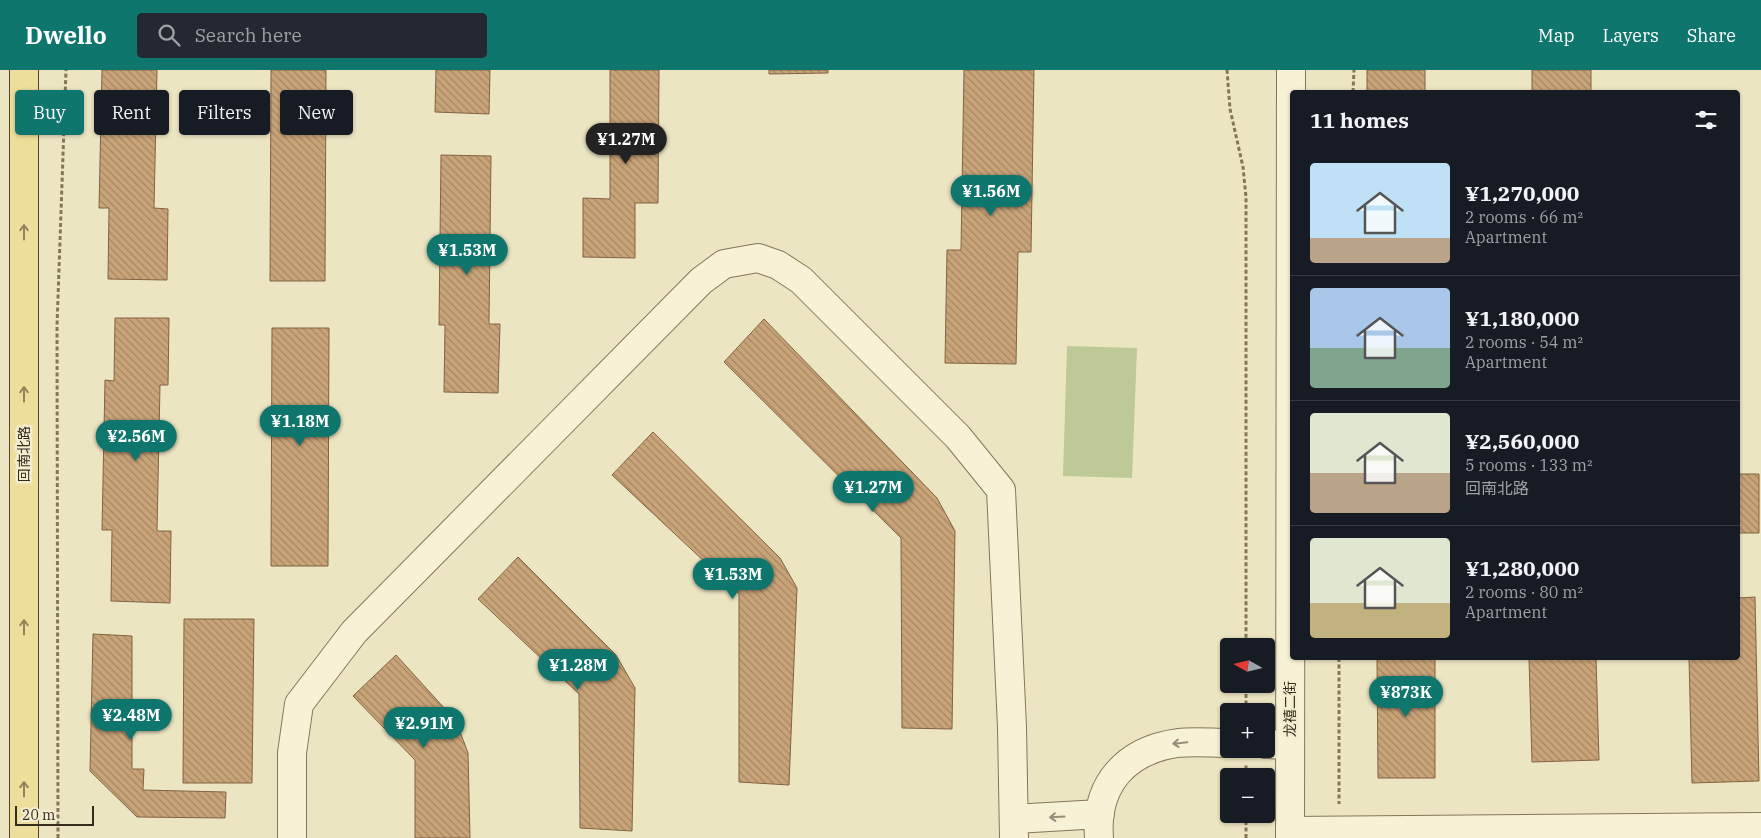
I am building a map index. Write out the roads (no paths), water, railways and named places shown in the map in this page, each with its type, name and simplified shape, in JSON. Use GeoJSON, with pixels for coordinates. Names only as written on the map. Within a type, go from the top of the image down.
{"type":"FeatureCollection","features":[{"type":"Feature","properties":{"kind":"main road","name":"回南北路"},"geometry":{"type":"LineString","coordinates":[[24,70],[24,838]]}},
{"type":"Feature","properties":{"kind":"street","name":"龙禧二街"},"geometry":{"type":"LineString","coordinates":[[1290,70],[1278,745],[1290,834]]}},
{"type":"Feature","properties":{"kind":"street"},"geometry":{"type":"LineString","coordinates":[[292,838],[292,752],[299,704],[354,632],[701,281],[724,264],[758,258],[778,265],[801,280],[958,436],[1001,490],[1012,727],[1014,828],[1099,826],[1104,794],[1113,777],[1128,762],[1145,752],[1180,742],[1220,743]]}},
{"type":"Feature","properties":{"kind":"street"},"geometry":{"type":"LineString","coordinates":[[1290,834],[1761,827]]}}]}
